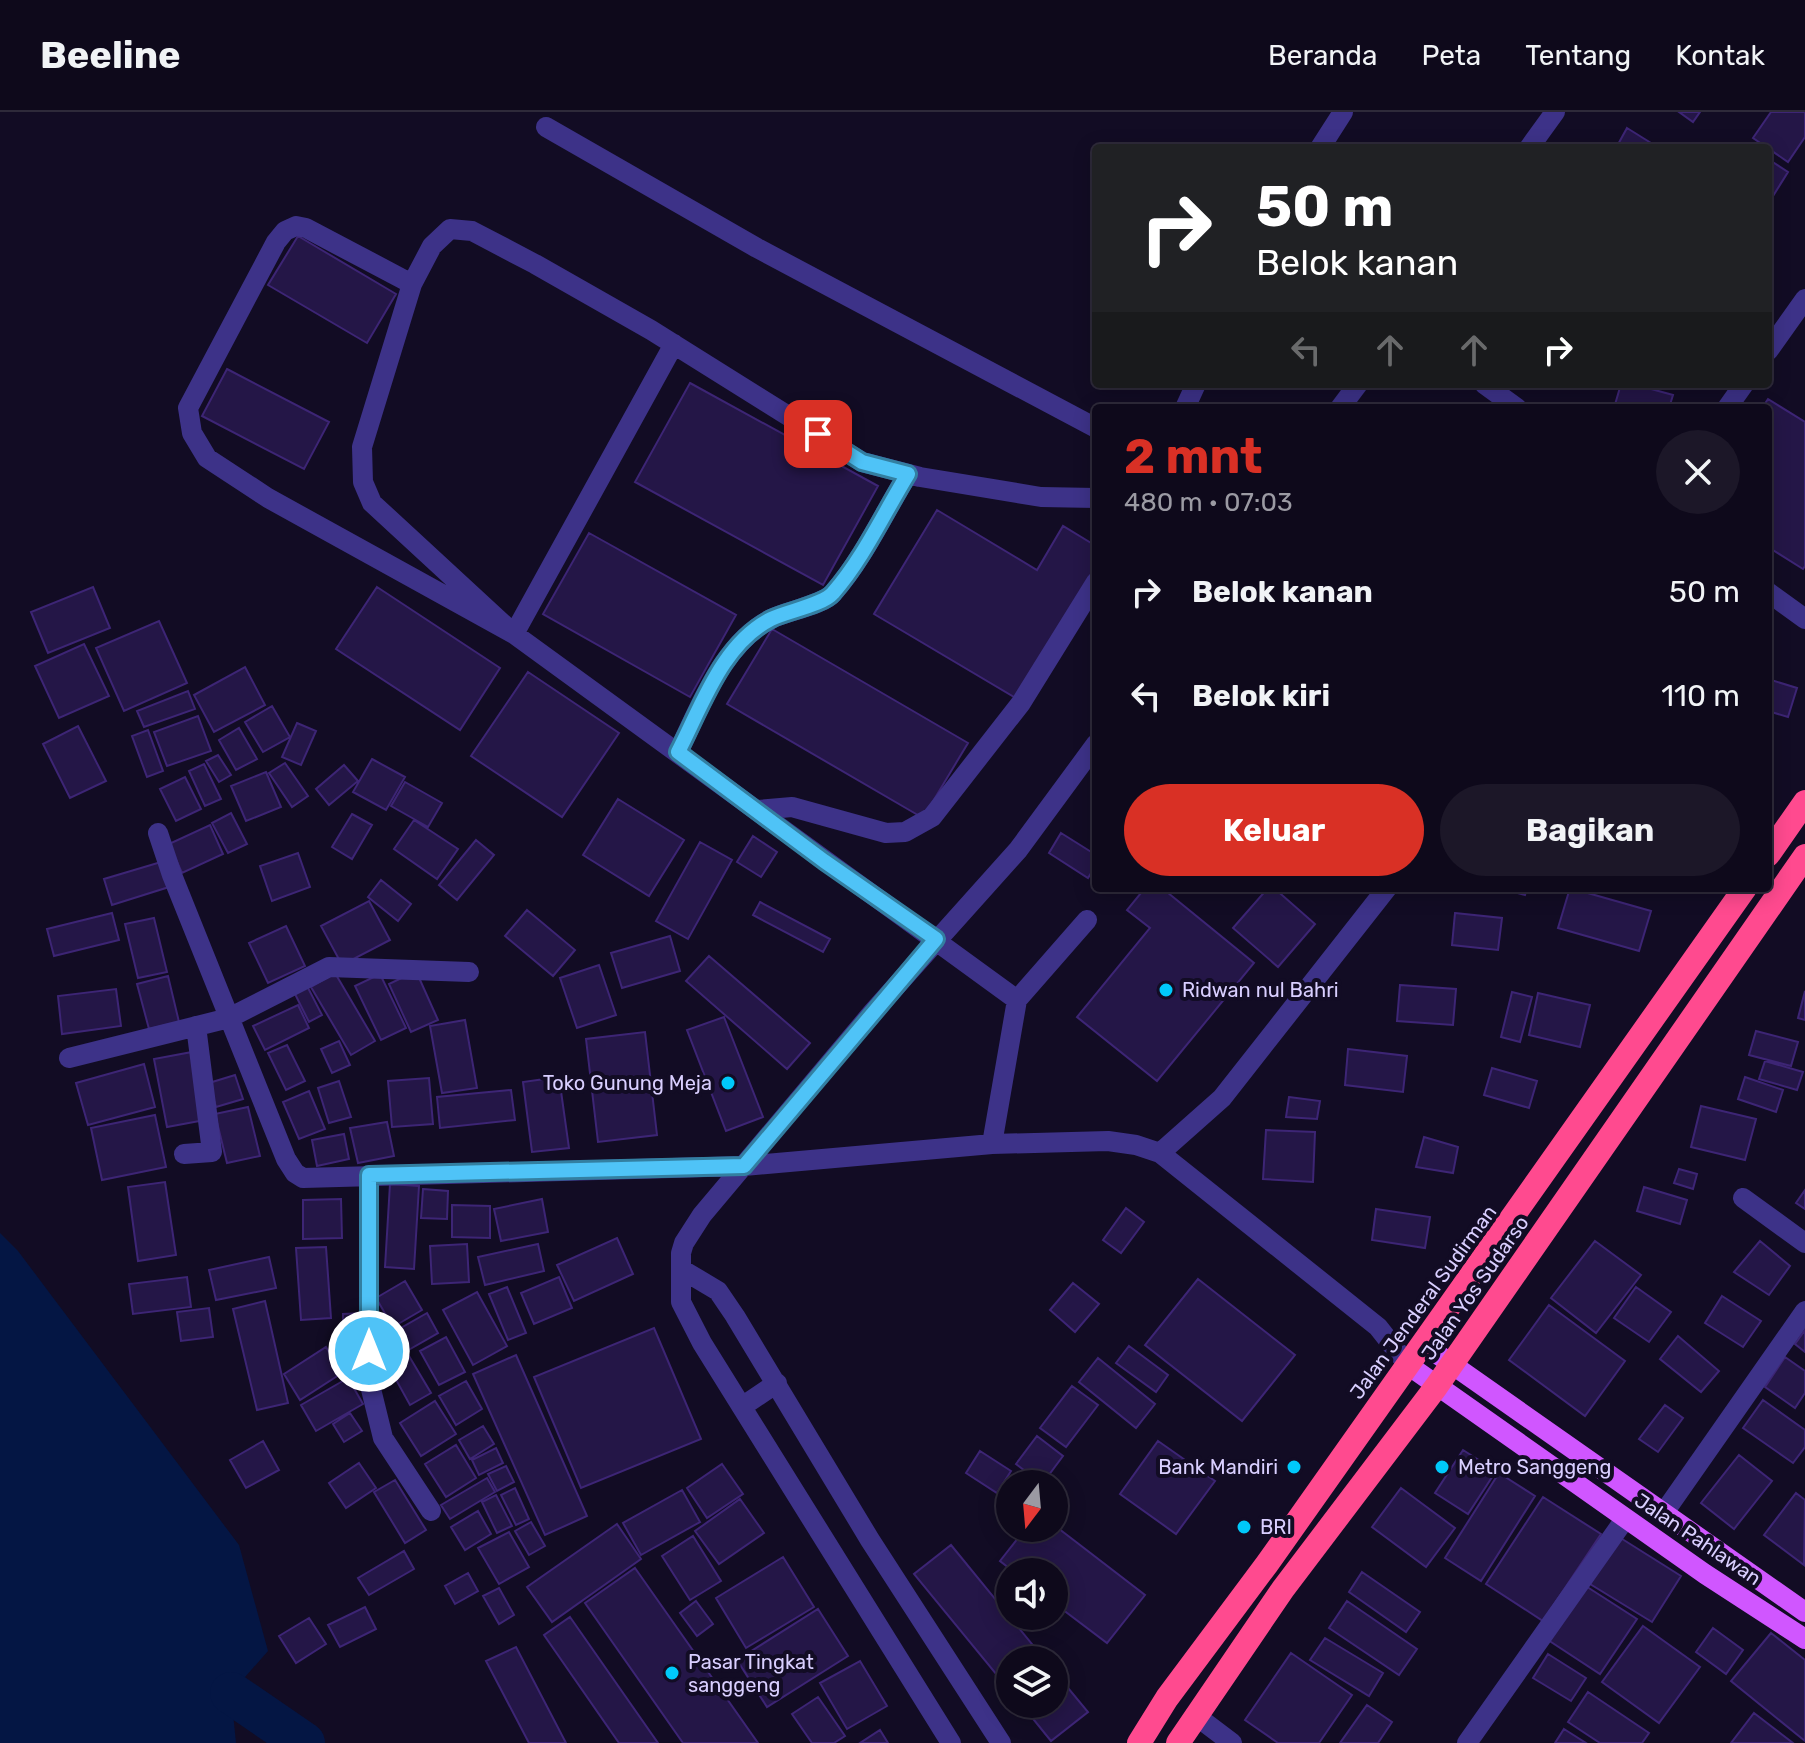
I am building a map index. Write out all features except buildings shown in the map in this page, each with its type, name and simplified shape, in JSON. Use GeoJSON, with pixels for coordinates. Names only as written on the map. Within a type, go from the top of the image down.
{"type":"FeatureCollection","features":[{"type":"Feature","properties":{"kind":"highway"},"geometry":{"type":"LineString","coordinates":[[1772,849],[1805,802]]}},
{"type":"Feature","properties":{"kind":"highway","name":"Jalan Yos Sudarso"},"geometry":{"type":"LineString","coordinates":[[1178,1743],[1283,1589],[1436,1387],[1805,856]]}},
{"type":"Feature","properties":{"kind":"highway","name":"Jalan Jenderal Sudirman"},"geometry":{"type":"LineString","coordinates":[[1139,1743],[1167,1698],[1267,1564],[1742,892]]}},
{"type":"Feature","properties":{"kind":"main road","name":"Jalan Pahlawan"},"geometry":{"type":"LineString","coordinates":[[1423,1344],[1663,1514],[1803,1606]]}},
{"type":"Feature","properties":{"kind":"main road","name":"Jalan Pahlawan"},"geometry":{"type":"LineString","coordinates":[[1408,1365],[1625,1519],[1805,1639]]}},
{"type":"Feature","properties":{"kind":"street"},"geometry":{"type":"LineString","coordinates":[[1323,144],[1343,112]]}},
{"type":"Feature","properties":{"kind":"street"},"geometry":{"type":"LineString","coordinates":[[1532,144],[1555,112]]}},
{"type":"Feature","properties":{"kind":"street"},"geometry":{"type":"LineString","coordinates":[[546,127],[757,248],[1092,426]]}},
{"type":"Feature","properties":{"kind":"street"},"geometry":{"type":"LineString","coordinates":[[412,284],[306,228],[296,226],[285,231],[259,271],[188,408],[192,433],[207,458],[268,498],[514,634]]}},
{"type":"Feature","properties":{"kind":"street"},"geometry":{"type":"LineString","coordinates":[[1017,1000],[514,634],[372,503],[363,482],[362,447],[412,284],[432,246],[450,229],[472,231],[535,264],[674,344],[862,462],[908,474],[1041,497],[1092,498]]}},
{"type":"Feature","properties":{"kind":"street"},"geometry":{"type":"LineString","coordinates":[[1772,345],[1805,299]]}},
{"type":"Feature","properties":{"kind":"street"},"geometry":{"type":"LineString","coordinates":[[514,634],[674,344]]}},
{"type":"Feature","properties":{"kind":"street"},"geometry":{"type":"LineString","coordinates":[[1490,388],[1512,404]]}},
{"type":"Feature","properties":{"kind":"street"},"geometry":{"type":"LineString","coordinates":[[678,752],[717,675],[741,640],[769,620],[830,597],[853,566],[908,474]]}},
{"type":"Feature","properties":{"kind":"street"},"geometry":{"type":"LineString","coordinates":[[758,810],[792,807],[886,833],[905,832],[932,817],[1021,703],[1092,588]]}},
{"type":"Feature","properties":{"kind":"street"},"geometry":{"type":"LineString","coordinates":[[1772,595],[1805,619]]}},
{"type":"Feature","properties":{"kind":"street"},"geometry":{"type":"LineString","coordinates":[[951,1743],[702,1343],[681,1302],[684,1243],[702,1215],[936,939],[1018,850],[1092,749]]}},
{"type":"Feature","properties":{"kind":"street"},"geometry":{"type":"LineString","coordinates":[[158,833],[229,1018],[286,1159],[295,1173],[310,1178],[744,1166],[992,1144],[1108,1141],[1136,1145],[1160,1153],[1378,1327],[1408,1365]]}},
{"type":"Feature","properties":{"kind":"street"},"geometry":{"type":"LineString","coordinates":[[1160,1153],[1222,1098],[1384,892]]}},
{"type":"Feature","properties":{"kind":"street"},"geometry":{"type":"LineString","coordinates":[[992,1144],[1017,1000],[1087,920]]}},
{"type":"Feature","properties":{"kind":"street"},"geometry":{"type":"LineString","coordinates":[[69,1058],[229,1018],[329,967],[469,972]]}},
{"type":"Feature","properties":{"kind":"street"},"geometry":{"type":"LineString","coordinates":[[184,1154],[212,1152],[196,1026]]}},
{"type":"Feature","properties":{"kind":"street"},"geometry":{"type":"LineString","coordinates":[[369,1175],[369,1381],[383,1438],[431,1511]]}},
{"type":"Feature","properties":{"kind":"street"},"geometry":{"type":"LineString","coordinates":[[1743,1198],[1805,1243]]}},
{"type":"Feature","properties":{"kind":"street"},"geometry":{"type":"LineString","coordinates":[[681,1269],[718,1291],[777,1383],[870,1540],[1001,1743]]}},
{"type":"Feature","properties":{"kind":"street"},"geometry":{"type":"LineString","coordinates":[[1663,1514],[1805,1311]]}},
{"type":"Feature","properties":{"kind":"street"},"geometry":{"type":"LineString","coordinates":[[1378,1327],[1423,1344]]}},
{"type":"Feature","properties":{"kind":"street"},"geometry":{"type":"LineString","coordinates":[[743,1406],[777,1383]]}},
{"type":"Feature","properties":{"kind":"street"},"geometry":{"type":"LineString","coordinates":[[1467,1743],[1625,1519]]}},
{"type":"Feature","properties":{"kind":"street"},"geometry":{"type":"LineString","coordinates":[[840,1562],[870,1540]]}},
{"type":"Feature","properties":{"kind":"street"},"geometry":{"type":"LineString","coordinates":[[1786,1625],[1803,1606]]}},
{"type":"Feature","properties":{"kind":"street"},"geometry":{"type":"LineString","coordinates":[[1195,1715],[1232,1743]]}},
{"type":"Feature","properties":{"kind":"water"},"geometry":{"type":"Polygon","coordinates":[[[0,1233],[18,1251],[239,1545],[268,1651],[231,1693],[236,1743],[0,1743],[0,1233]]]}},
{"type":"Feature","properties":{"kind":"waterway"},"geometry":{"type":"LineString","coordinates":[[231,1693],[304,1743]]}},
{"type":"Feature","properties":{"kind":"place","name":"Ridwan nul Bahri"},"geometry":{"type":"Point","coordinates":[1166,990]}},
{"type":"Feature","properties":{"kind":"place","name":"Toko Gunung Meja"},"geometry":{"type":"Point","coordinates":[728,1083]}},
{"type":"Feature","properties":{"kind":"place","name":"Bank Mandiri"},"geometry":{"type":"Point","coordinates":[1294,1467]}},
{"type":"Feature","properties":{"kind":"place","name":"Metro Sanggeng"},"geometry":{"type":"Point","coordinates":[1442,1467]}},
{"type":"Feature","properties":{"kind":"place","name":"BRI"},"geometry":{"type":"Point","coordinates":[1244,1527]}},
{"type":"Feature","properties":{"kind":"place","name":"Pasar Tingkat sanggeng"},"geometry":{"type":"Point","coordinates":[672,1673]}},
{"type":"Feature","properties":{"kind":"route"},"geometry":{"type":"LineString","coordinates":[[369,1351],[369,1175],[744,1166],[936,939],[824,861],[678,752],[717,675],[741,640],[769,620],[830,597],[853,566],[908,474],[862,462],[818,434]]}}]}
